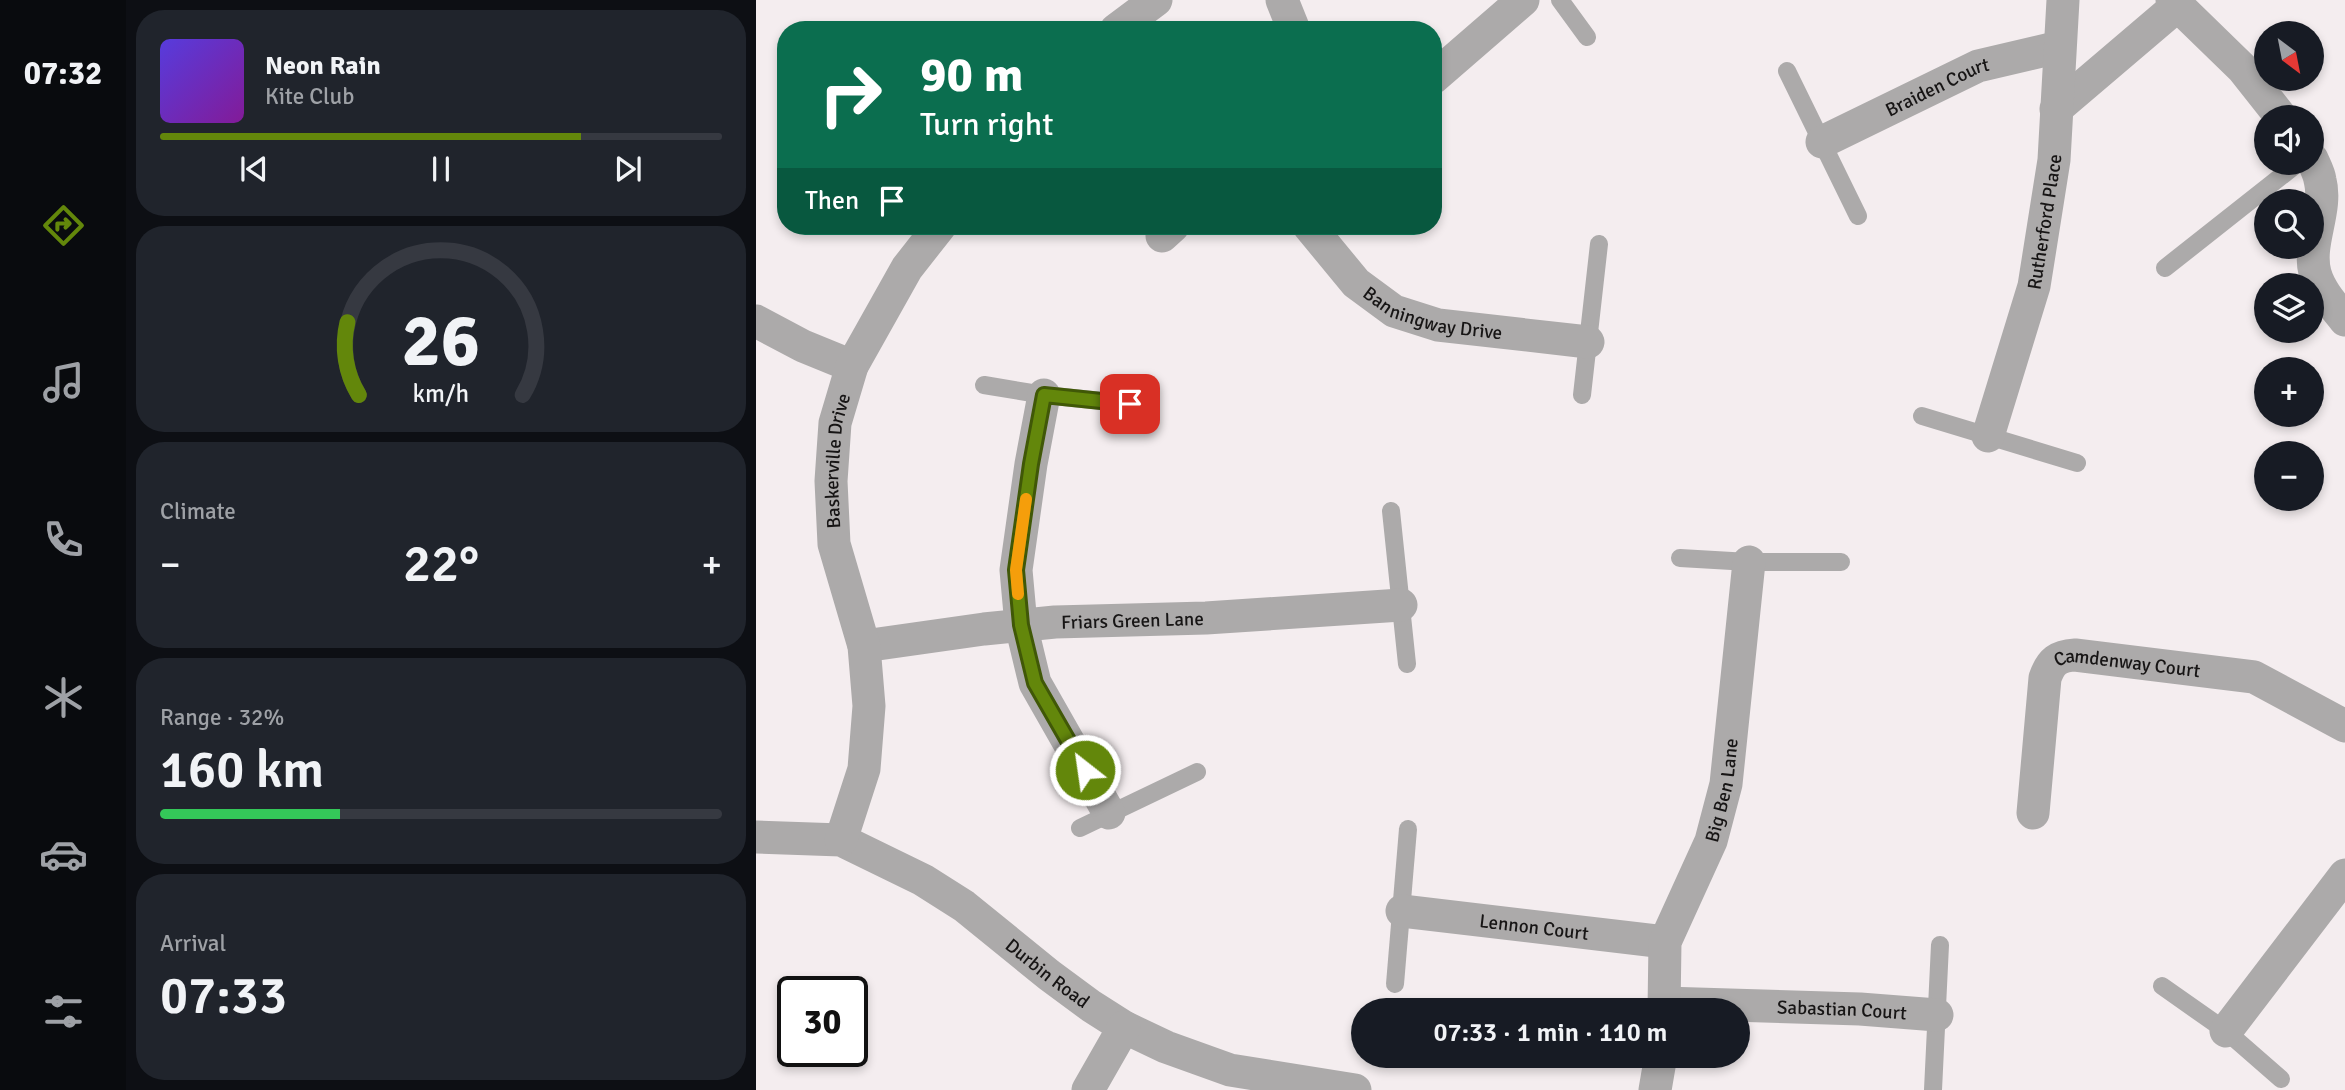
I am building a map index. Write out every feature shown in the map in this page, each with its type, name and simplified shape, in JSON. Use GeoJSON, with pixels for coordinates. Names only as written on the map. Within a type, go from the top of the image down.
{"type":"FeatureCollection","features":[{"type":"Feature","properties":{"kind":"street"},"geometry":{"type":"LineString","coordinates":[[1128,21],[1156,0]]}},
{"type":"Feature","properties":{"kind":"street"},"geometry":{"type":"LineString","coordinates":[[1282,0],[1290,21]]}},
{"type":"Feature","properties":{"kind":"street"},"geometry":{"type":"LineString","coordinates":[[1442,70],[1523,0]]}},
{"type":"Feature","properties":{"kind":"street","name":"Rutherford Place"},"geometry":{"type":"LineString","coordinates":[[1987,436],[2034,286],[2054,160],[2063,0]]}},
{"type":"Feature","properties":{"kind":"street"},"geometry":{"type":"LineString","coordinates":[[2056,109],[2175,3],[2243,69],[2272,105]]}},
{"type":"Feature","properties":{"kind":"street","name":"Braiden Court"},"geometry":{"type":"LineString","coordinates":[[1822,142],[1978,66],[2059,47]]}},
{"type":"Feature","properties":{"kind":"street"},"geometry":{"type":"LineString","coordinates":[[2319,175],[2321,209],[2314,258],[2315,273],[2329,301],[2345,320]]}},
{"type":"Feature","properties":{"kind":"street","name":"Baskerville Drive"},"geometry":{"type":"LineString","coordinates":[[841,840],[864,769],[869,706],[863,646],[834,544],[831,481],[835,423],[852,366],[907,268],[933,235]]}},
{"type":"Feature","properties":{"kind":"street","name":"Banningway Drive"},"geometry":{"type":"LineString","coordinates":[[1316,235],[1356,283],[1394,311],[1438,325],[1588,342]]}},
{"type":"Feature","properties":{"kind":"street"},"geometry":{"type":"LineString","coordinates":[[756,321],[803,346],[852,366]]}},
{"type":"Feature","properties":{"kind":"street"},"geometry":{"type":"LineString","coordinates":[[1044,395],[1016,570],[1021,625],[1035,683],[1109,813]]}},
{"type":"Feature","properties":{"kind":"street","name":"Big Ben Lane"},"geometry":{"type":"LineString","coordinates":[[1664,998],[1665,942],[1711,841],[1726,784],[1749,562]]}},
{"type":"Feature","properties":{"kind":"street","name":"Friars Green Lane"},"geometry":{"type":"LineString","coordinates":[[863,646],[1021,625],[1206,618],[1401,605]]}},
{"type":"Feature","properties":{"kind":"street","name":"Camdenway Court"},"geometry":{"type":"LineString","coordinates":[[2033,813],[2045,678],[2050,665],[2061,656],[2075,655],[2254,677],[2345,726]]}},
{"type":"Feature","properties":{"kind":"street","name":"Durbin Road"},"geometry":{"type":"LineString","coordinates":[[756,837],[841,840],[923,880],[964,906],[1049,975],[1124,1027],[1166,1047],[1230,1070],[1354,1090]]}},
{"type":"Feature","properties":{"kind":"street"},"geometry":{"type":"LineString","coordinates":[[2226,1031],[2345,875]]}},
{"type":"Feature","properties":{"kind":"street","name":"Lennon Court"},"geometry":{"type":"LineString","coordinates":[[1402,911],[1665,942]]}},
{"type":"Feature","properties":{"kind":"street","name":"Sabastian Court"},"geometry":{"type":"LineString","coordinates":[[1750,1007],[1860,1009],[1937,1015]]}},
{"type":"Feature","properties":{"kind":"street"},"geometry":{"type":"LineString","coordinates":[[1088,1090],[1124,1027]]}},
{"type":"Feature","properties":{"kind":"street"},"geometry":{"type":"LineString","coordinates":[[1655,1090],[1659,1068]]}},
{"type":"Feature","properties":{"kind":"lane"},"geometry":{"type":"LineString","coordinates":[[1560,0],[1587,37]]}},
{"type":"Feature","properties":{"kind":"lane"},"geometry":{"type":"LineString","coordinates":[[1787,71],[1858,216]]}},
{"type":"Feature","properties":{"kind":"lane"},"geometry":{"type":"LineString","coordinates":[[2165,268],[2283,175]]}},
{"type":"Feature","properties":{"kind":"lane"},"geometry":{"type":"LineString","coordinates":[[1582,395],[1599,244]]}},
{"type":"Feature","properties":{"kind":"lane"},"geometry":{"type":"LineString","coordinates":[[984,385],[1044,395],[1130,404]]}},
{"type":"Feature","properties":{"kind":"lane"},"geometry":{"type":"LineString","coordinates":[[1922,416],[2077,463]]}},
{"type":"Feature","properties":{"kind":"lane"},"geometry":{"type":"LineString","coordinates":[[1391,511],[1408,664]]}},
{"type":"Feature","properties":{"kind":"lane"},"geometry":{"type":"LineString","coordinates":[[1680,558],[1749,562],[1841,562]]}},
{"type":"Feature","properties":{"kind":"lane"},"geometry":{"type":"LineString","coordinates":[[1080,828],[1197,772]]}},
{"type":"Feature","properties":{"kind":"lane"},"geometry":{"type":"LineString","coordinates":[[1395,984],[1408,829]]}},
{"type":"Feature","properties":{"kind":"lane"},"geometry":{"type":"LineString","coordinates":[[1933,1090],[1940,945]]}},
{"type":"Feature","properties":{"kind":"lane"},"geometry":{"type":"LineString","coordinates":[[2162,986],[2226,1031],[2281,1079]]}},
{"type":"Feature","properties":{"kind":"slow traffic"},"geometry":{"type":"LineString","coordinates":[[1018,594],[1016,570],[1026,499]]}},
{"type":"Feature","properties":{"kind":"route"},"geometry":{"type":"LineString","coordinates":[[1085,770],[1035,683],[1021,625],[1016,570],[1044,395],[1130,404]]}}]}
